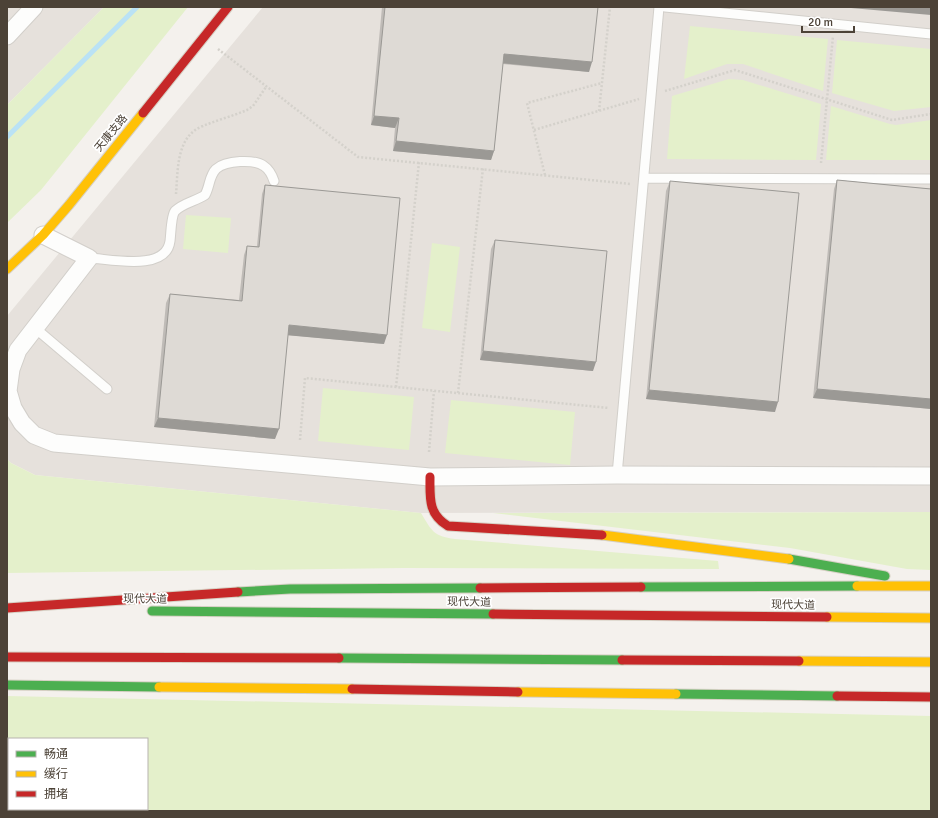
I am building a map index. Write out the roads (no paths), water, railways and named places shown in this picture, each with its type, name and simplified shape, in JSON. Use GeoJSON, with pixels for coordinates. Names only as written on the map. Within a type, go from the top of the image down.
{"type":"FeatureCollection","features":[{"type":"Feature","properties":{"kind":"main road","name":"天康支路"},"geometry":{"type":"LineString","coordinates":[[7,269],[43,235],[69,205],[228,7]]}},
{"type":"Feature","properties":{"kind":"main road"},"geometry":{"type":"LineString","coordinates":[[430,477],[431,507],[435,516],[440,522],[448,526],[589,534],[646,540],[792,559],[931,585]]}},
{"type":"Feature","properties":{"kind":"main road"},"geometry":{"type":"LineString","coordinates":[[7,609],[290,588],[931,585]]}},
{"type":"Feature","properties":{"kind":"main road"},"geometry":{"type":"LineString","coordinates":[[7,609],[103,611]]}},
{"type":"Feature","properties":{"kind":"main road","name":"现代大道"},"geometry":{"type":"LineString","coordinates":[[142,611],[931,618]]}},
{"type":"Feature","properties":{"kind":"main road"},"geometry":{"type":"LineString","coordinates":[[7,657],[434,658],[931,662]]}},
{"type":"Feature","properties":{"kind":"main road"},"geometry":{"type":"LineString","coordinates":[[7,685],[931,698]]}},
{"type":"Feature","properties":{"kind":"street"},"geometry":{"type":"LineString","coordinates":[[7,36],[34,7]]}},
{"type":"Feature","properties":{"kind":"street"},"geometry":{"type":"LineString","coordinates":[[43,235],[89,258],[18,350],[11,369],[8,391],[13,408],[22,423],[34,435],[54,443],[430,477],[617,475],[931,476]]}},
{"type":"Feature","properties":{"kind":"lane"},"geometry":{"type":"LineString","coordinates":[[617,475],[659,7]]}},
{"type":"Feature","properties":{"kind":"lane"},"geometry":{"type":"LineString","coordinates":[[665,7],[931,34]]}},
{"type":"Feature","properties":{"kind":"lane"},"geometry":{"type":"LineString","coordinates":[[89,258],[140,262],[155,259],[161,256],[169,248],[173,214],[180,207],[205,194],[212,175],[221,165],[228,162],[235,161],[258,163],[263,165],[270,171],[274,181]]}},
{"type":"Feature","properties":{"kind":"lane"},"geometry":{"type":"LineString","coordinates":[[644,178],[931,179]]}},
{"type":"Feature","properties":{"kind":"lane"},"geometry":{"type":"LineString","coordinates":[[35,328],[107,389]]}},
{"type":"Feature","properties":{"kind":"waterway"},"geometry":{"type":"LineString","coordinates":[[7,137],[137,7]]}}]}
